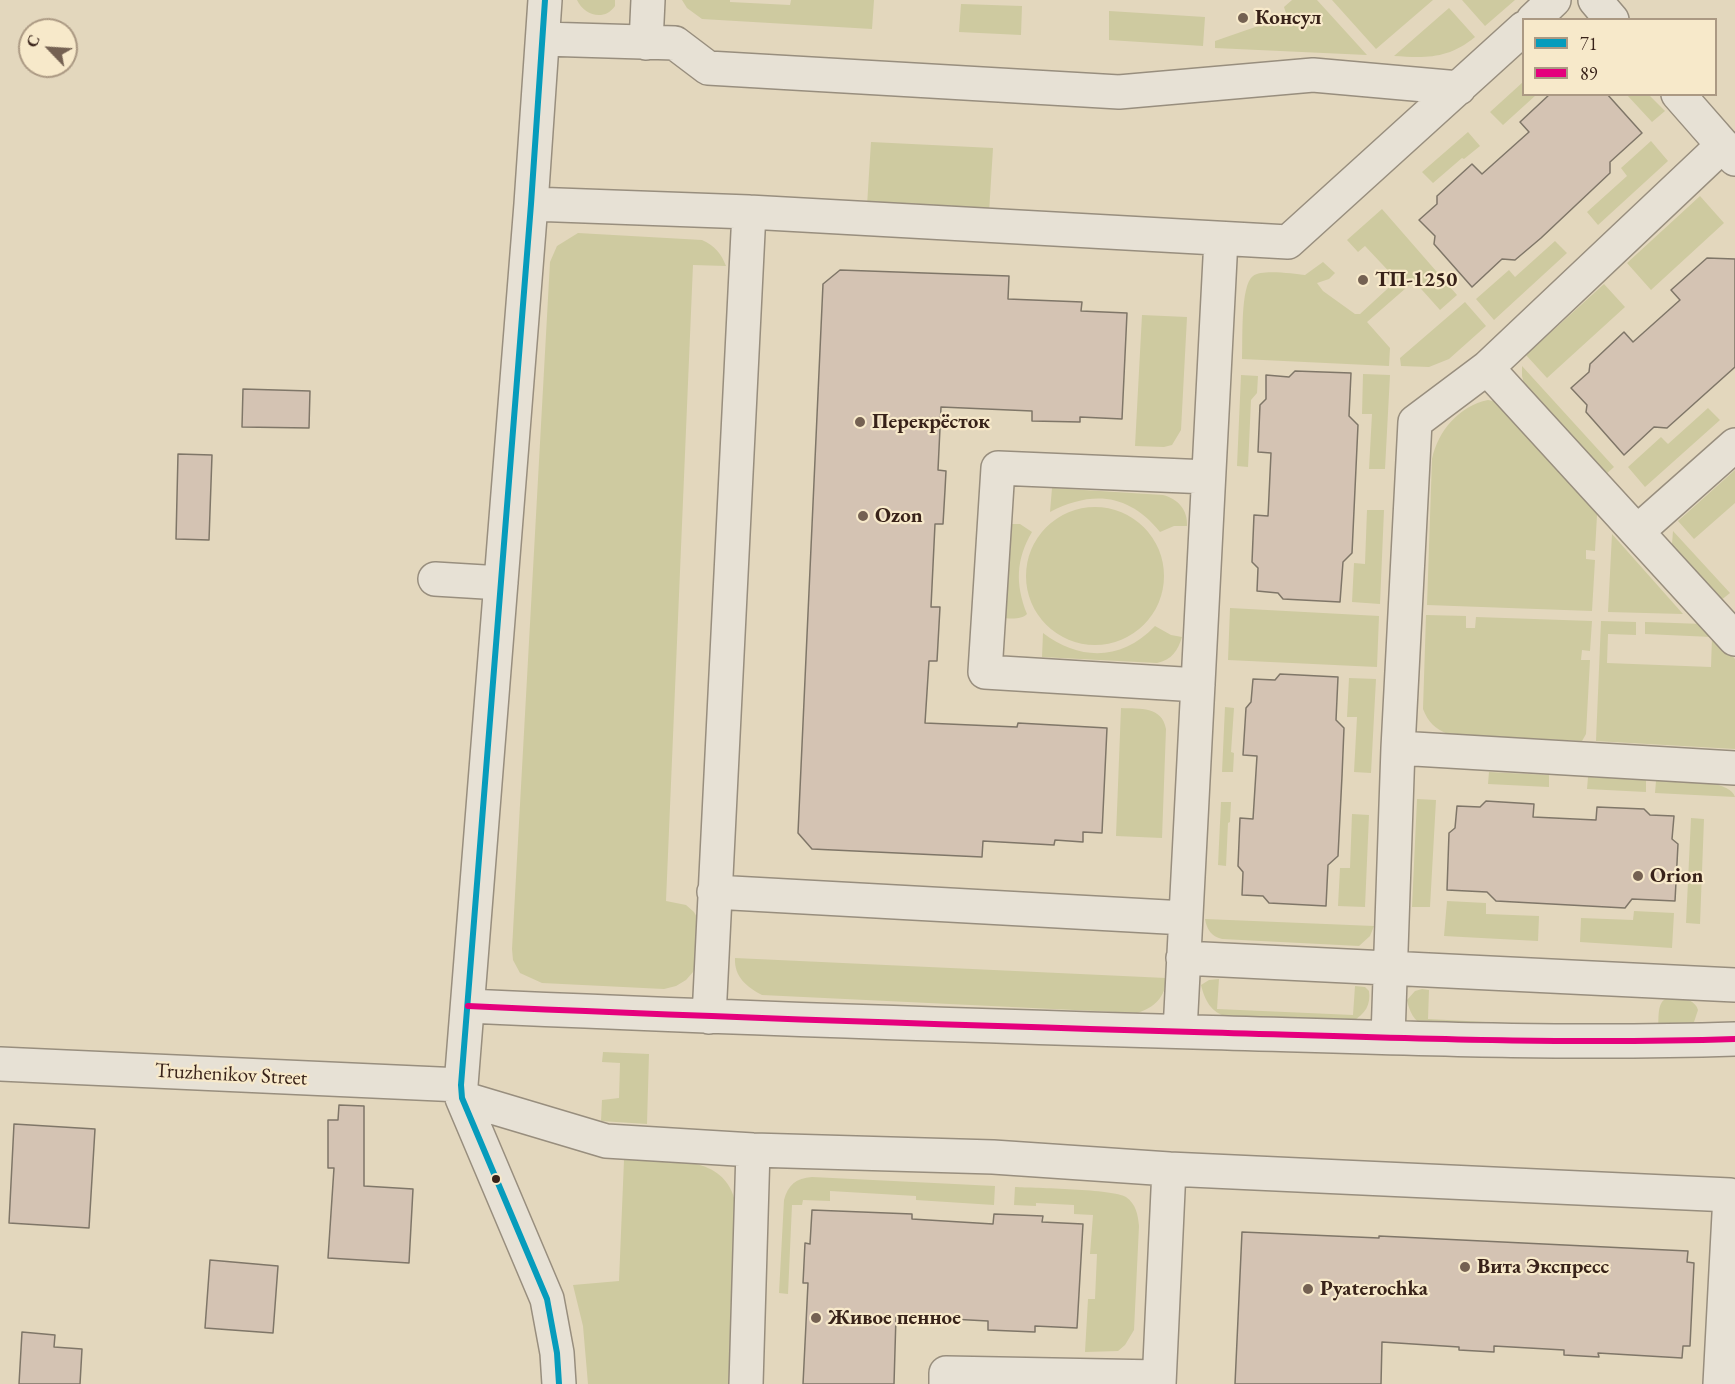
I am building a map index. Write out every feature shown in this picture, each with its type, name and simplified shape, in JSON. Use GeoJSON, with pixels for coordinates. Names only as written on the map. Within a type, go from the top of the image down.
{"type":"FeatureCollection","features":[{"type":"Feature","properties":{"kind":"street"},"geometry":{"type":"LineString","coordinates":[[545,0],[462,1092],[548,1299],[560,1384]]}},
{"type":"Feature","properties":{"kind":"street"},"geometry":{"type":"LineString","coordinates":[[646,42],[648,0]]}},
{"type":"Feature","properties":{"kind":"street"},"geometry":{"type":"LineString","coordinates":[[1535,18],[1554,0]]}},
{"type":"Feature","properties":{"kind":"street"},"geometry":{"type":"LineString","coordinates":[[1595,0],[1610,18]]}},
{"type":"Feature","properties":{"kind":"street"},"geometry":{"type":"LineString","coordinates":[[531,204],[749,212],[1288,242],[1522,30]]}},
{"type":"Feature","properties":{"kind":"street"},"geometry":{"type":"LineString","coordinates":[[543,39],[675,43],[708,68],[1108,92],[1313,75],[1459,88]]}},
{"type":"Feature","properties":{"kind":"street"},"geometry":{"type":"LineString","coordinates":[[1389,1037],[1398,748],[1415,422],[1487,368],[1729,152],[1680,96]]}},
{"type":"Feature","properties":{"kind":"street"},"geometry":{"type":"LineString","coordinates":[[709,1017],[749,212]]}},
{"type":"Feature","properties":{"kind":"street"},"geometry":{"type":"LineString","coordinates":[[1180,1031],[1221,239]]}},
{"type":"Feature","properties":{"kind":"street"},"geometry":{"type":"LineString","coordinates":[[1487,368],[1735,639]]}},
{"type":"Feature","properties":{"kind":"street"},"geometry":{"type":"LineString","coordinates":[[1638,531],[1735,445]]}},
{"type":"Feature","properties":{"kind":"street"},"geometry":{"type":"LineString","coordinates":[[1198,685],[985,672],[998,468],[1208,477]]}},
{"type":"Feature","properties":{"kind":"street"},"geometry":{"type":"LineString","coordinates":[[435,579],[501,583]]}},
{"type":"Feature","properties":{"kind":"street"},"geometry":{"type":"LineString","coordinates":[[1398,748],[1735,768]]}},
{"type":"Feature","properties":{"kind":"street"},"geometry":{"type":"LineString","coordinates":[[714,892],[1185,918]]}},
{"type":"Feature","properties":{"kind":"street"},"geometry":{"type":"LineString","coordinates":[[1183,958],[1735,985]]}},
{"type":"Feature","properties":{"kind":"street"},"geometry":{"type":"LineString","coordinates":[[468,1006],[709,1017],[1389,1037],[1643,1042],[1735,1039]]}},
{"type":"Feature","properties":{"kind":"street","name":"Truzhenikov Street"},"geometry":{"type":"LineString","coordinates":[[0,1064],[462,1092],[606,1141],[753,1150],[993,1157],[1169,1169],[1730,1195],[1720,1384]]}},
{"type":"Feature","properties":{"kind":"street"},"geometry":{"type":"LineString","coordinates":[[746,1384],[753,1150]]}},
{"type":"Feature","properties":{"kind":"street"},"geometry":{"type":"LineString","coordinates":[[946,1384],[946,1373],[1159,1380],[1169,1169]]}},
{"type":"Feature","properties":{"kind":"shaded area"},"geometry":{"type":"Polygon","coordinates":[[[577,0],[615,0],[615,6],[605,14],[594,15],[584,10],[577,0]]]}},
{"type":"Feature","properties":{"kind":"shaded area"},"geometry":{"type":"Polygon","coordinates":[[[682,0],[730,0],[730,2],[790,5],[791,0],[874,0],[872,29],[702,19],[687,8],[682,0]]]}},
{"type":"Feature","properties":{"kind":"shaded area"},"geometry":{"type":"Polygon","coordinates":[[[1292,0],[1317,0],[1367,55],[1215,48],[1215,41],[1287,16],[1284,7],[1292,0]]]}},
{"type":"Feature","properties":{"kind":"shaded area"},"geometry":{"type":"Polygon","coordinates":[[[1332,0],[1433,0],[1376,49],[1332,0]]]}},
{"type":"Feature","properties":{"kind":"shaded area"},"geometry":{"type":"Polygon","coordinates":[[[1462,0],[1515,0],[1485,26],[1462,0]]]}},
{"type":"Feature","properties":{"kind":"shaded area"},"geometry":{"type":"Polygon","coordinates":[[[961,4],[1022,6],[1021,35],[959,32],[961,4]]]}},
{"type":"Feature","properties":{"kind":"shaded area"},"geometry":{"type":"Polygon","coordinates":[[[1449,8],[1475,37],[1456,50],[1446,53],[1427,57],[1394,56],[1449,8]]]}},
{"type":"Feature","properties":{"kind":"shaded area"},"geometry":{"type":"Polygon","coordinates":[[[1109,11],[1205,17],[1203,46],[1109,40],[1109,11]]]}},
{"type":"Feature","properties":{"kind":"shaded area"},"geometry":{"type":"Polygon","coordinates":[[[1522,83],[1522,96],[1535,96],[1503,125],[1490,112],[1522,83]]]}},
{"type":"Feature","properties":{"kind":"shaded area"},"geometry":{"type":"Polygon","coordinates":[[[1628,96],[1650,96],[1665,111],[1652,122],[1628,96]]]}},
{"type":"Feature","properties":{"kind":"shaded area"},"geometry":{"type":"Polygon","coordinates":[[[1468,132],[1480,146],[1433,183],[1422,172],[1468,132]]]}},
{"type":"Feature","properties":{"kind":"shaded area"},"geometry":{"type":"Polygon","coordinates":[[[1651,141],[1668,161],[1598,225],[1587,212],[1627,176],[1621,168],[1651,141]]]}},
{"type":"Feature","properties":{"kind":"shaded area"},"geometry":{"type":"Polygon","coordinates":[[[871,142],[993,148],[989,213],[867,206],[871,142]]]}},
{"type":"Feature","properties":{"kind":"shaded area"},"geometry":{"type":"Polygon","coordinates":[[[1700,196],[1724,223],[1651,290],[1627,263],[1700,196]]]}},
{"type":"Feature","properties":{"kind":"shaded area"},"geometry":{"type":"Polygon","coordinates":[[[1382,209],[1457,295],[1440,310],[1414,281],[1367,322],[1390,348],[1389,366],[1242,359],[1244,302],[1249,281],[1253,276],[1271,272],[1305,275],[1323,262],[1335,273],[1329,279],[1317,283],[1323,291],[1355,314],[1360,314],[1397,280],[1365,246],[1358,252],[1347,240],[1382,209]]]}},
{"type":"Feature","properties":{"kind":"shaded area"},"geometry":{"type":"Polygon","coordinates":[[[578,233],[702,240],[717,250],[726,266],[693,265],[666,901],[686,905],[699,921],[698,960],[693,972],[686,980],[664,989],[542,983],[520,973],[513,960],[550,262],[557,246],[578,233]]]}},
{"type":"Feature","properties":{"kind":"shaded area"},"geometry":{"type":"Polygon","coordinates":[[[1555,241],[1567,253],[1494,320],[1476,299],[1509,270],[1515,277],[1555,241]]]}},
{"type":"Feature","properties":{"kind":"shaded area"},"geometry":{"type":"Polygon","coordinates":[[[1604,284],[1625,307],[1547,378],[1526,355],[1604,284]]]}},
{"type":"Feature","properties":{"kind":"shaded area"},"geometry":{"type":"Polygon","coordinates":[[[1465,302],[1486,326],[1449,359],[1429,367],[1401,366],[1400,358],[1465,302]]]}},
{"type":"Feature","properties":{"kind":"shaded area"},"geometry":{"type":"Polygon","coordinates":[[[1142,315],[1187,317],[1181,430],[1172,445],[1164,447],[1135,446],[1142,315]]]}},
{"type":"Feature","properties":{"kind":"shaded area"},"geometry":{"type":"Polygon","coordinates":[[[1522,366],[1614,467],[1605,475],[1524,384],[1522,366]]]}},
{"type":"Feature","properties":{"kind":"shaded area"},"geometry":{"type":"Polygon","coordinates":[[[1363,374],[1390,375],[1385,469],[1369,469],[1372,414],[1362,414],[1363,374]]]}},
{"type":"Feature","properties":{"kind":"shaded area"},"geometry":{"type":"Polygon","coordinates":[[[1241,375],[1258,376],[1257,393],[1251,400],[1248,467],[1237,466],[1241,375]]]}},
{"type":"Feature","properties":{"kind":"shaded area"},"geometry":{"type":"Polygon","coordinates":[[[1488,400],[1498,402],[1601,511],[1597,515],[1595,551],[1586,550],[1586,559],[1595,560],[1592,611],[1427,605],[1432,459],[1439,439],[1451,421],[1468,408],[1488,400]]]}},
{"type":"Feature","properties":{"kind":"shaded area"},"geometry":{"type":"Polygon","coordinates":[[[1708,408],[1720,420],[1645,487],[1628,467],[1661,437],[1668,444],[1708,408]]]}},
{"type":"Feature","properties":{"kind":"shaded area"},"geometry":{"type":"Polygon","coordinates":[[[1735,470],[1735,503],[1694,539],[1678,521],[1735,470]]]}},
{"type":"Feature","properties":{"kind":"shaded area"},"geometry":{"type":"Polygon","coordinates":[[[1052,488],[1163,495],[1173,499],[1181,506],[1186,515],[1187,526],[1174,526],[1160,532],[1136,510],[1123,503],[1110,500],[1081,500],[1050,512],[1052,488]]]}},
{"type":"Feature","properties":{"kind":"shaded area"},"geometry":{"type":"Polygon","coordinates":[[[1095,507],[1121,512],[1144,527],[1159,550],[1164,576],[1159,602],[1144,625],[1121,640],[1095,645],[1069,640],[1046,625],[1031,602],[1026,576],[1031,550],[1046,527],[1069,512],[1095,507]]]}},
{"type":"Feature","properties":{"kind":"shaded area"},"geometry":{"type":"Polygon","coordinates":[[[1367,510],[1384,510],[1380,604],[1352,602],[1354,563],[1365,564],[1367,510]]]}},
{"type":"Feature","properties":{"kind":"shaded area"},"geometry":{"type":"Polygon","coordinates":[[[1010,524],[1020,524],[1032,532],[1023,552],[1019,572],[1020,592],[1027,614],[1023,617],[1005,618],[1010,524]]]}},
{"type":"Feature","properties":{"kind":"shaded area"},"geometry":{"type":"Polygon","coordinates":[[[1673,531],[1730,593],[1720,601],[1676,553],[1672,544],[1673,531]]]}},
{"type":"Feature","properties":{"kind":"shaded area"},"geometry":{"type":"Polygon","coordinates":[[[1612,534],[1683,614],[1608,612],[1612,534]]]}},
{"type":"Feature","properties":{"kind":"shaded area"},"geometry":{"type":"Polygon","coordinates":[[[1230,608],[1379,616],[1377,667],[1228,660],[1230,608]]]}},
{"type":"Feature","properties":{"kind":"shaded area"},"geometry":{"type":"Polygon","coordinates":[[[1426,615],[1466,616],[1466,628],[1475,628],[1476,617],[1592,621],[1590,651],[1582,650],[1581,660],[1590,660],[1586,734],[1582,741],[1448,734],[1439,730],[1427,718],[1423,709],[1426,615]]]}},
{"type":"Feature","properties":{"kind":"shaded area"},"geometry":{"type":"Polygon","coordinates":[[[1601,621],[1636,622],[1636,635],[1608,634],[1607,663],[1711,667],[1712,637],[1645,634],[1645,622],[1704,624],[1735,659],[1735,749],[1596,741],[1601,621]]]}},
{"type":"Feature","properties":{"kind":"shaded area"},"geometry":{"type":"Polygon","coordinates":[[[1155,626],[1171,635],[1182,637],[1174,654],[1167,660],[1157,663],[1042,657],[1043,633],[1071,649],[1100,653],[1129,646],[1155,626]]]}},
{"type":"Feature","properties":{"kind":"shaded area"},"geometry":{"type":"Polygon","coordinates":[[[1349,678],[1376,679],[1371,773],[1354,772],[1357,717],[1347,717],[1349,678]]]}},
{"type":"Feature","properties":{"kind":"shaded area"},"geometry":{"type":"Polygon","coordinates":[[[1225,707],[1234,708],[1231,752],[1234,753],[1233,772],[1222,772],[1225,707]]]}},
{"type":"Feature","properties":{"kind":"shaded area"},"geometry":{"type":"Polygon","coordinates":[[[1121,708],[1149,710],[1160,716],[1164,722],[1166,729],[1162,838],[1116,836],[1121,708]]]}},
{"type":"Feature","properties":{"kind":"shaded area"},"geometry":{"type":"Polygon","coordinates":[[[1489,772],[1549,775],[1549,787],[1488,784],[1489,772]]]}},
{"type":"Feature","properties":{"kind":"shaded area"},"geometry":{"type":"Polygon","coordinates":[[[1588,777],[1646,780],[1646,792],[1587,789],[1588,777]]]}},
{"type":"Feature","properties":{"kind":"shaded area"},"geometry":{"type":"Polygon","coordinates":[[[1656,781],[1687,781],[1723,786],[1735,797],[1655,793],[1656,781]]]}},
{"type":"Feature","properties":{"kind":"shaded area"},"geometry":{"type":"Polygon","coordinates":[[[1417,799],[1436,800],[1430,907],[1412,907],[1417,799]]]}},
{"type":"Feature","properties":{"kind":"shaded area"},"geometry":{"type":"Polygon","coordinates":[[[1221,802],[1231,802],[1226,866],[1218,865],[1221,802]]]}},
{"type":"Feature","properties":{"kind":"shaded area"},"geometry":{"type":"Polygon","coordinates":[[[1352,814],[1369,815],[1365,907],[1338,906],[1340,868],[1350,868],[1352,814]]]}},
{"type":"Feature","properties":{"kind":"shaded area"},"geometry":{"type":"Polygon","coordinates":[[[1691,818],[1704,819],[1700,924],[1686,923],[1691,818]]]}},
{"type":"Feature","properties":{"kind":"shaded area"},"geometry":{"type":"Polygon","coordinates":[[[1447,901],[1486,903],[1486,914],[1539,916],[1538,941],[1444,936],[1447,901]]]}},
{"type":"Feature","properties":{"kind":"shaded area"},"geometry":{"type":"Polygon","coordinates":[[[1634,911],[1674,913],[1672,948],[1580,942],[1581,918],[1633,920],[1634,911]]]}},
{"type":"Feature","properties":{"kind":"shaded area"},"geometry":{"type":"Polygon","coordinates":[[[1205,919],[1374,926],[1370,936],[1359,946],[1222,939],[1210,932],[1205,919]]]}},
{"type":"Feature","properties":{"kind":"shaded area"},"geometry":{"type":"Polygon","coordinates":[[[735,958],[1166,978],[1164,991],[1158,1001],[1137,1013],[762,995],[742,981],[735,965],[735,958]]]}},
{"type":"Feature","properties":{"kind":"shaded area"},"geometry":{"type":"Polygon","coordinates":[[[1219,979],[1217,1009],[1353,1015],[1355,986],[1365,987],[1369,991],[1369,1001],[1364,1012],[1353,1021],[1227,1017],[1210,1005],[1201,985],[1209,980],[1219,979]]]}},
{"type":"Feature","properties":{"kind":"shaded area"},"geometry":{"type":"Polygon","coordinates":[[[1429,990],[1428,1019],[1658,1031],[1659,1008],[1665,999],[1682,997],[1692,1002],[1698,1010],[1689,1029],[1656,1036],[1631,1037],[1425,1027],[1413,1015],[1407,1000],[1415,991],[1429,990]]]}},
{"type":"Feature","properties":{"kind":"shaded area"},"geometry":{"type":"Polygon","coordinates":[[[603,1052],[649,1054],[647,1124],[601,1121],[602,1100],[619,1098],[620,1063],[602,1062],[603,1052]]]}},
{"type":"Feature","properties":{"kind":"shaded area"},"geometry":{"type":"Polygon","coordinates":[[[624,1160],[678,1161],[695,1164],[710,1169],[723,1178],[732,1192],[737,1211],[729,1384],[588,1384],[583,1326],[573,1285],[619,1281],[624,1160]]]}},
{"type":"Feature","properties":{"kind":"shaded area"},"geometry":{"type":"Polygon","coordinates":[[[812,1177],[995,1186],[994,1205],[916,1200],[916,1196],[830,1191],[830,1201],[803,1200],[802,1205],[792,1205],[788,1294],[779,1293],[784,1200],[794,1183],[812,1177]]]}},
{"type":"Feature","properties":{"kind":"shaded area"},"geometry":{"type":"Polygon","coordinates":[[[1015,1187],[1106,1192],[1126,1197],[1134,1206],[1139,1226],[1134,1330],[1125,1345],[1118,1351],[1085,1352],[1088,1299],[1095,1299],[1097,1254],[1090,1254],[1093,1215],[1074,1214],[1074,1205],[1036,1203],[1036,1206],[1014,1205],[1015,1187]]]}},
{"type":"Feature","properties":{"kind":"building"},"geometry":{"type":"Polygon","coordinates":[[[1548,96],[1609,96],[1642,133],[1610,162],[1610,173],[1541,238],[1515,260],[1502,259],[1472,287],[1434,244],[1435,236],[1419,220],[1437,204],[1437,196],[1472,164],[1482,174],[1529,132],[1520,122],[1548,96]]]}},
{"type":"Feature","properties":{"kind":"building"},"geometry":{"type":"Polygon","coordinates":[[[1707,258],[1735,259],[1735,367],[1667,428],[1654,427],[1624,455],[1586,412],[1587,405],[1571,388],[1589,372],[1590,364],[1624,332],[1633,342],[1680,300],[1671,290],[1707,258]]]}},
{"type":"Feature","properties":{"kind":"building"},"geometry":{"type":"Polygon","coordinates":[[[840,270],[1009,276],[1008,299],[1082,302],[1081,311],[1127,313],[1122,419],[1080,417],[1080,422],[1032,421],[1032,411],[941,407],[938,470],[946,471],[943,524],[935,524],[931,607],[940,607],[937,661],[929,661],[925,723],[1017,727],[1018,723],[1107,728],[1102,833],[1083,832],[1083,842],[1055,840],[1054,845],[983,841],[982,857],[812,849],[798,833],[823,284],[840,270]]]}},
{"type":"Feature","properties":{"kind":"building"},"geometry":{"type":"Polygon","coordinates":[[[1295,371],[1351,373],[1349,416],[1358,425],[1352,553],[1343,562],[1340,602],[1283,599],[1278,593],[1257,591],[1258,568],[1252,562],[1254,515],[1268,516],[1271,453],[1258,452],[1260,405],[1266,399],[1266,375],[1289,377],[1295,371]]]}},
{"type":"Feature","properties":{"kind":"building"},"geometry":{"type":"Polygon","coordinates":[[[243,389],[310,391],[309,428],[242,427],[243,389]]]}},
{"type":"Feature","properties":{"kind":"building"},"geometry":{"type":"Polygon","coordinates":[[[178,454],[212,455],[209,540],[176,539],[178,454]]]}},
{"type":"Feature","properties":{"kind":"building"},"geometry":{"type":"Polygon","coordinates":[[[1280,674],[1338,677],[1336,720],[1344,728],[1338,856],[1328,865],[1326,906],[1269,903],[1263,896],[1242,895],[1243,872],[1238,866],[1240,818],[1253,819],[1257,756],[1243,755],[1246,708],[1251,702],[1253,679],[1275,680],[1280,674]]]}},
{"type":"Feature","properties":{"kind":"building"},"geometry":{"type":"Polygon","coordinates":[[[1486,801],[1534,804],[1533,817],[1596,820],[1597,807],[1644,809],[1650,815],[1674,816],[1672,839],[1678,844],[1675,901],[1632,899],[1625,908],[1496,901],[1487,892],[1447,890],[1449,833],[1455,828],[1457,806],[1480,807],[1486,801]]]}},
{"type":"Feature","properties":{"kind":"building"},"geometry":{"type":"Polygon","coordinates":[[[339,1105],[364,1106],[364,1186],[413,1189],[409,1263],[328,1258],[334,1168],[328,1168],[328,1120],[338,1120],[339,1105]]]}},
{"type":"Feature","properties":{"kind":"building"},"geometry":{"type":"Polygon","coordinates":[[[14,1124],[95,1129],[89,1228],[9,1223],[14,1124]]]}},
{"type":"Feature","properties":{"kind":"building"},"geometry":{"type":"Polygon","coordinates":[[[812,1210],[912,1214],[912,1219],[993,1224],[994,1214],[1043,1216],[1042,1222],[1083,1224],[1077,1328],[1035,1326],[1035,1332],[988,1330],[988,1321],[896,1316],[894,1384],[803,1384],[808,1283],[803,1283],[805,1243],[810,1244],[812,1210]]]}},
{"type":"Feature","properties":{"kind":"building"},"geometry":{"type":"Polygon","coordinates":[[[1242,1232],[1379,1238],[1379,1236],[1688,1251],[1687,1262],[1694,1263],[1690,1346],[1683,1346],[1682,1358],[1598,1353],[1599,1357],[1564,1355],[1564,1350],[1494,1346],[1494,1352],[1459,1350],[1459,1347],[1382,1342],[1381,1384],[1235,1384],[1242,1232]]]}},
{"type":"Feature","properties":{"kind":"building"},"geometry":{"type":"Polygon","coordinates":[[[210,1260],[278,1266],[273,1333],[205,1328],[210,1260]]]}},
{"type":"Feature","properties":{"kind":"building"},"geometry":{"type":"Polygon","coordinates":[[[22,1332],[55,1335],[54,1347],[82,1349],[80,1384],[19,1384],[22,1332]]]}},
{"type":"Feature","properties":{"kind":"transit line","name":"71"},"geometry":{"type":"LineString","coordinates":[[545,0],[461,1085],[462,1098],[547,1299],[557,1353],[559,1384]]}},
{"type":"Feature","properties":{"kind":"transit line","name":"89"},"geometry":{"type":"LineString","coordinates":[[468,1006],[1397,1038],[1532,1041],[1735,1039]]}},
{"type":"Feature","properties":{"kind":"place","name":"Консул"},"geometry":{"type":"Point","coordinates":[1243,18]}},
{"type":"Feature","properties":{"kind":"place","name":"ТП-1250"},"geometry":{"type":"Point","coordinates":[1363,280]}},
{"type":"Feature","properties":{"kind":"place","name":"Перекрёсток"},"geometry":{"type":"Point","coordinates":[860,422]}},
{"type":"Feature","properties":{"kind":"place","name":"Ozon"},"geometry":{"type":"Point","coordinates":[863,516]}},
{"type":"Feature","properties":{"kind":"place","name":"Orion"},"geometry":{"type":"Point","coordinates":[1638,876]}},
{"type":"Feature","properties":{"kind":"place","name":"Вита Экспресс"},"geometry":{"type":"Point","coordinates":[1465,1267]}},
{"type":"Feature","properties":{"kind":"place","name":"Pyaterochka"},"geometry":{"type":"Point","coordinates":[1308,1289]}},
{"type":"Feature","properties":{"kind":"place","name":"Живое пенное"},"geometry":{"type":"Point","coordinates":[816,1318]}}]}
